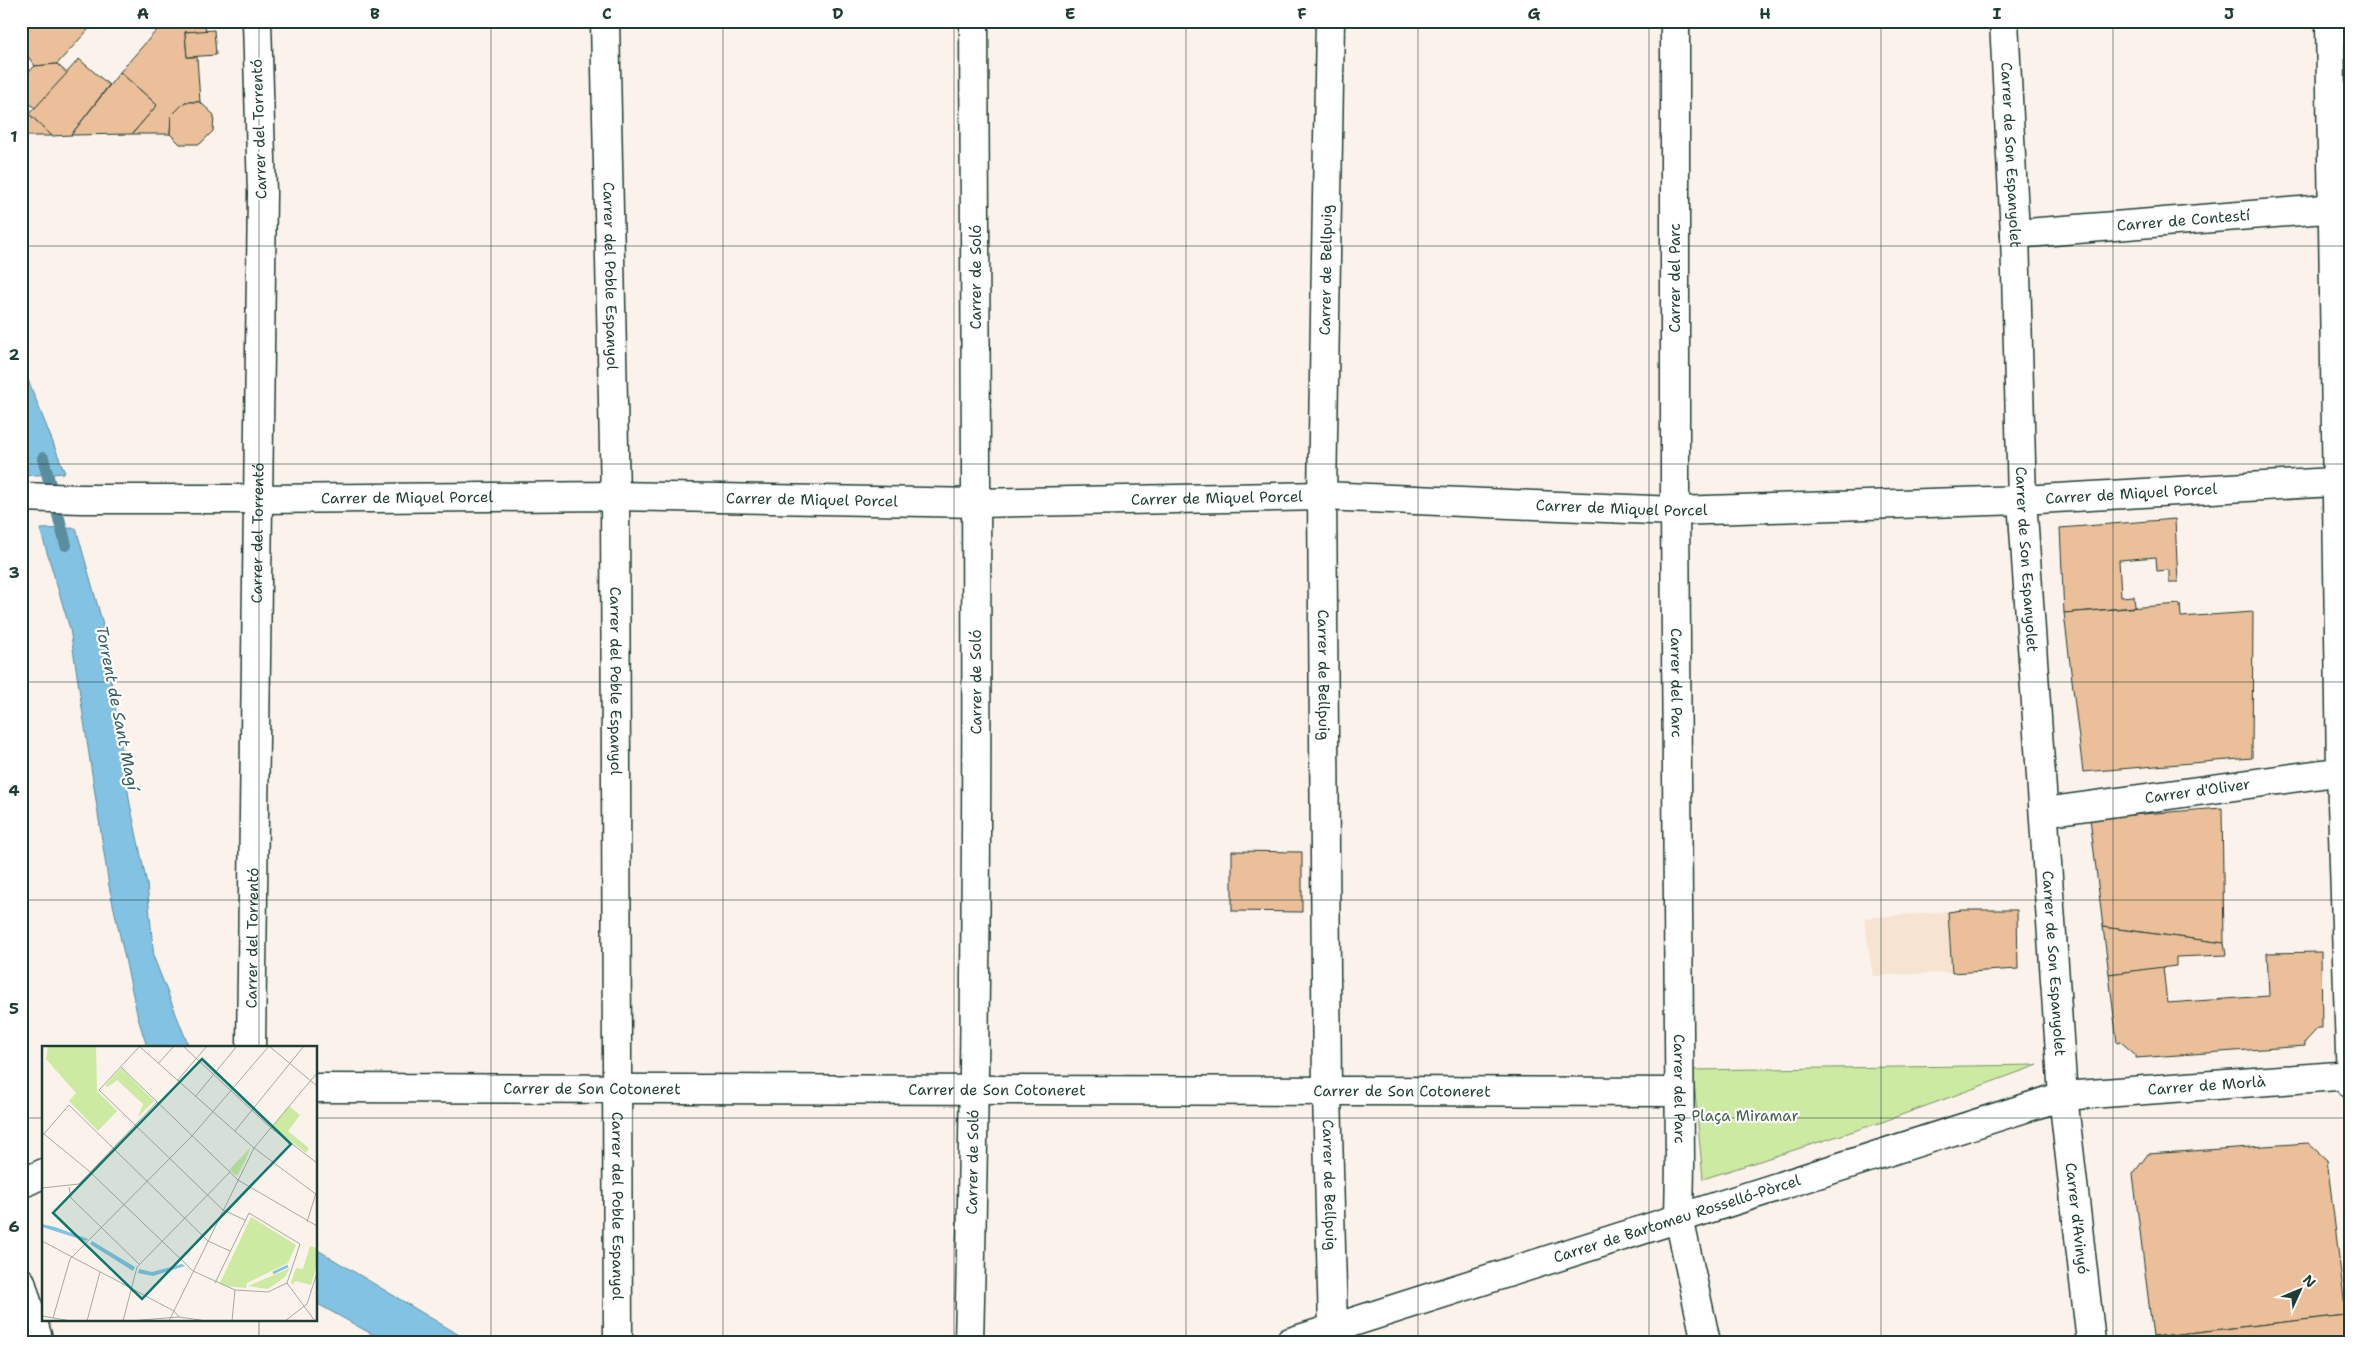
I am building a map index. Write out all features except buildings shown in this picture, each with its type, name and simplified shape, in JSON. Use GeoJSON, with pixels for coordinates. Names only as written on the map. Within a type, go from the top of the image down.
{"type":"FeatureCollection","features":[{"type":"Feature","properties":{"kind":"street","name":"Carrer del Torrentó"},"geometry":{"type":"LineString","coordinates":[[251,1046],[256,499],[262,193],[257,21]]}},
{"type":"Feature","properties":{"kind":"street","name":"Carrer del Poble Espanyol"},"geometry":{"type":"LineString","coordinates":[[605,21],[615,496],[618,1342]]}},
{"type":"Feature","properties":{"kind":"street","name":"Carrer de Soló"},"geometry":{"type":"LineString","coordinates":[[969,1342],[975,1090],[977,503],[974,21]]}},
{"type":"Feature","properties":{"kind":"street","name":"Carrer de Bellpuig"},"geometry":{"type":"LineString","coordinates":[[1330,21],[1322,496],[1327,1092],[1335,1335]]}},
{"type":"Feature","properties":{"kind":"street","name":"Carrer del Parc"},"geometry":{"type":"LineString","coordinates":[[1675,21],[1674,511],[1679,1218],[1706,1342]]}},
{"type":"Feature","properties":{"kind":"street","name":"Carrer de Son Espanyolet"},"geometry":{"type":"LineString","coordinates":[[2004,21],[2015,234],[2022,500],[2063,1096]]}},
{"type":"Feature","properties":{"kind":"street"},"geometry":{"type":"LineString","coordinates":[[2330,21],[2341,208],[2350,1078]]}},
{"type":"Feature","properties":{"kind":"street","name":"Carrer de Contestí"},"geometry":{"type":"LineString","coordinates":[[2015,234],[2341,208]]}},
{"type":"Feature","properties":{"kind":"street","name":"Carrer de Miquel Porcel"},"geometry":{"type":"LineString","coordinates":[[26,497],[82,499],[256,499],[615,496],[977,503],[1322,496],[1674,511],[2022,500],[2343,482]]}},
{"type":"Feature","properties":{"kind":"street","name":"Carrer d'Oliver"},"geometry":{"type":"LineString","coordinates":[[2044,812],[2346,770]]}},
{"type":"Feature","properties":{"kind":"street","name":"Carrer de Morlà"},"geometry":{"type":"LineString","coordinates":[[2063,1096],[2350,1078]]}},
{"type":"Feature","properties":{"kind":"street","name":"Carrer de Son Cotoneret"},"geometry":{"type":"LineString","coordinates":[[318,1088],[1679,1092]]}},
{"type":"Feature","properties":{"kind":"street","name":"Carrer de Bartomeu Rosselló-Pòrcel"},"geometry":{"type":"LineString","coordinates":[[1290,1342],[1335,1335],[1679,1218],[2063,1096]]}},
{"type":"Feature","properties":{"kind":"street","name":"Carrer d'Avinyó"},"geometry":{"type":"LineString","coordinates":[[2063,1096],[2091,1342]]}},
{"type":"Feature","properties":{"kind":"street"},"geometry":{"type":"LineString","coordinates":[[21,1184],[42,1174]]}},
{"type":"Feature","properties":{"kind":"street"},"geometry":{"type":"LineString","coordinates":[[21,1282],[39,1342]]}},
{"type":"Feature","properties":{"kind":"shaded area"},"geometry":{"type":"Polygon","coordinates":[[[1962,910],[2017,910],[2018,969],[1873,976],[1864,918],[1962,910]]]}},
{"type":"Feature","properties":{"kind":"green space","name":"Plaça Miramar"},"geometry":{"type":"Polygon","coordinates":[[[2038,1065],[1882,1122],[1703,1179],[1693,1070],[2038,1065]]]}},
{"type":"Feature","properties":{"kind":"water"},"geometry":{"type":"Polygon","coordinates":[[[21,362],[65,473],[23,476],[21,469],[21,362]]]}},
{"type":"Feature","properties":{"kind":"water"},"geometry":{"type":"Polygon","coordinates":[[[76,528],[102,621],[130,804],[147,884],[154,958],[189,1046],[147,1046],[138,1018],[109,886],[70,629],[40,529],[76,528]]]}},
{"type":"Feature","properties":{"kind":"water"},"geometry":{"type":"Polygon","coordinates":[[[318,1250],[471,1342],[386,1342],[318,1304],[318,1250]]]}},
{"type":"Feature","properties":{"kind":"waterway","name":"Torrent de Sant Magí"},"geometry":{"type":"LineString","coordinates":[[43,458],[66,545]]}}]}
